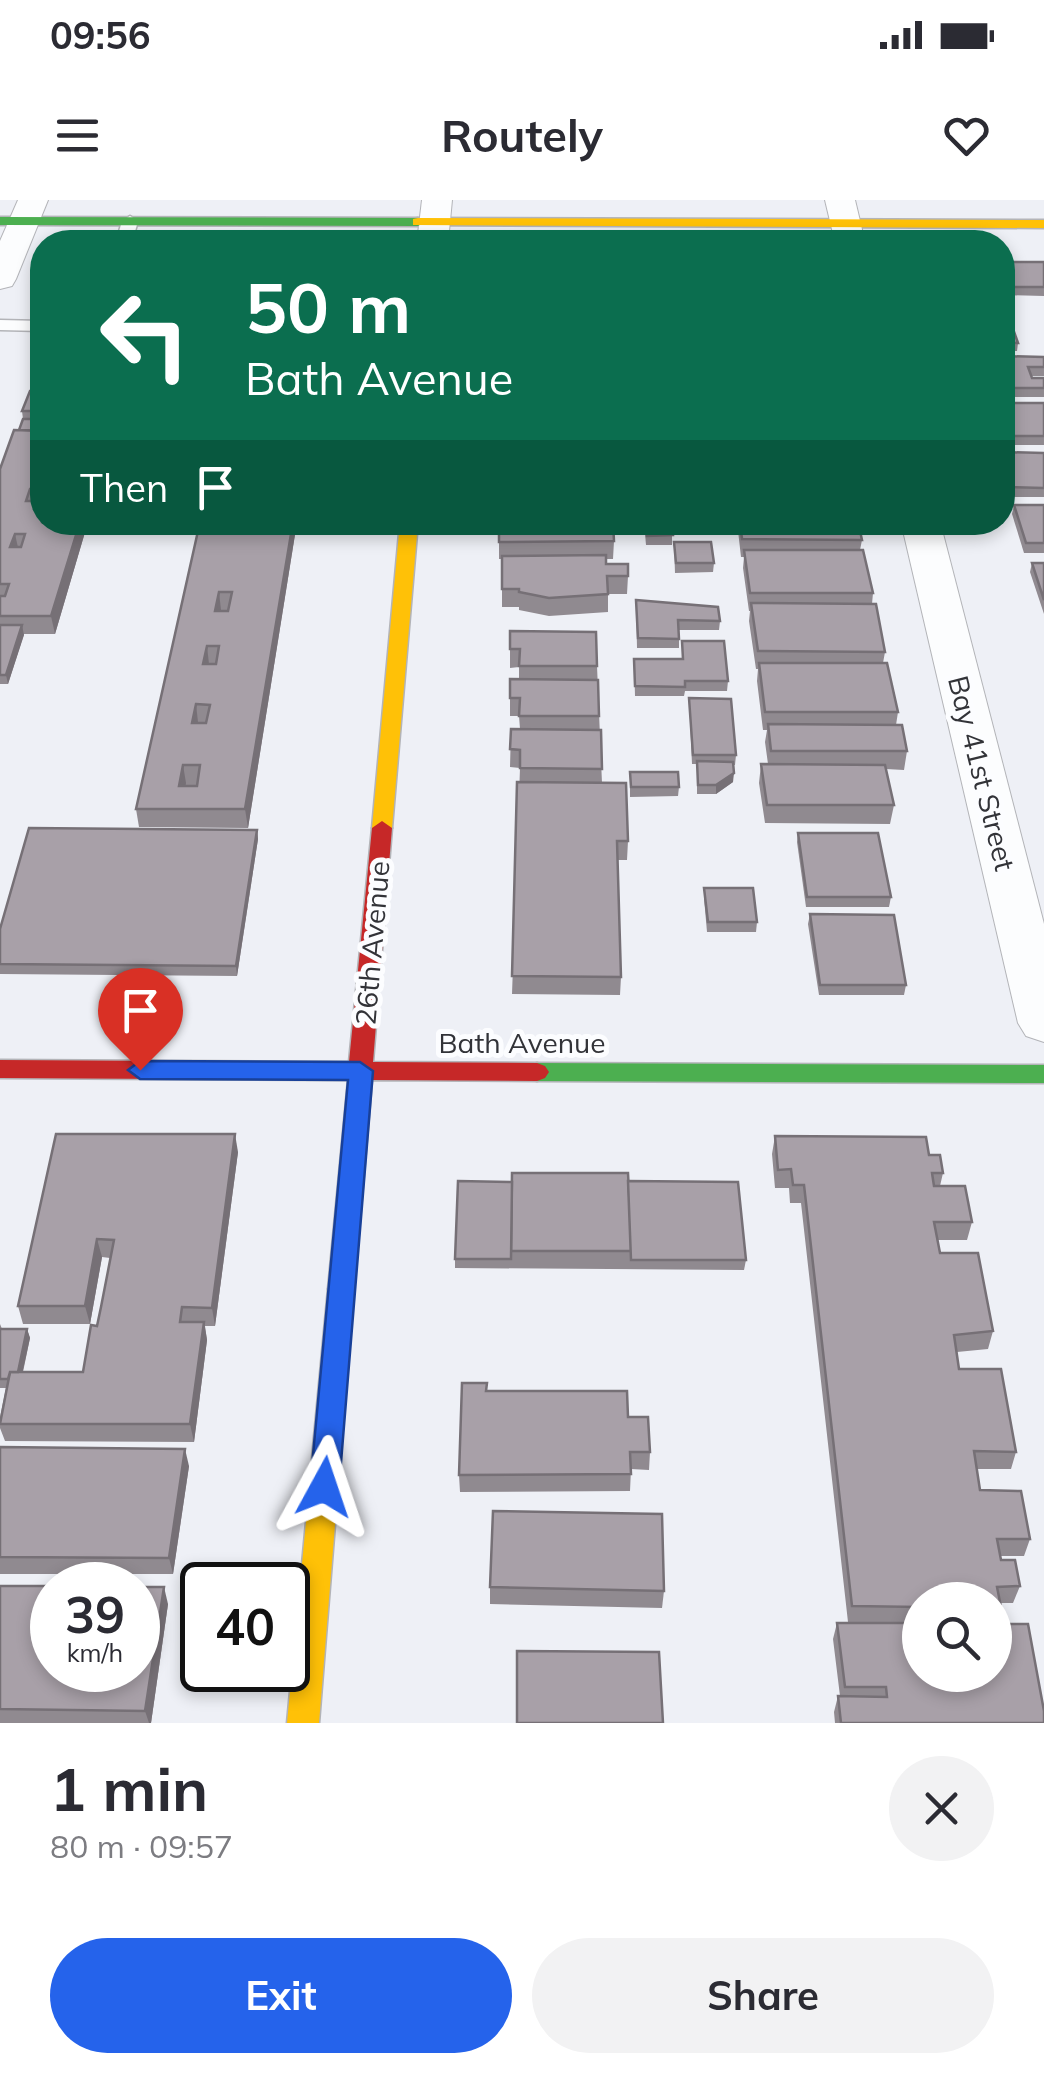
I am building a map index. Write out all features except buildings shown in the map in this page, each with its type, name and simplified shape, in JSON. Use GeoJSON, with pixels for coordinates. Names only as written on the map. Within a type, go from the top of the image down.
{"type":"FeatureCollection","features":[{"type":"Feature","properties":{"kind":"street"},"geometry":{"type":"LineString","coordinates":[[0,280],[19,214],[115,230]]}},
{"type":"Feature","properties":{"kind":"street"},"geometry":{"type":"LineString","coordinates":[[189,230],[435,222],[1044,224]]}},
{"type":"Feature","properties":{"kind":"street","name":"26th Avenue"},"geometry":{"type":"LineString","coordinates":[[304,1723],[408,535]]}},
{"type":"Feature","properties":{"kind":"street","name":"Bay 41st Street"},"geometry":{"type":"LineString","coordinates":[[923,535],[1044,1023]]}},
{"type":"Feature","properties":{"kind":"street","name":"Bath Avenue"},"geometry":{"type":"LineString","coordinates":[[0,1070],[1044,1074]]}},
{"type":"Feature","properties":{"kind":"lane"},"geometry":{"type":"LineString","coordinates":[[0,325],[30,326]]}},
{"type":"Feature","properties":{"kind":"traffic: fast"},"geometry":{"type":"LineString","coordinates":[[0,221],[418,222]]}},
{"type":"Feature","properties":{"kind":"traffic: fast"},"geometry":{"type":"LineString","coordinates":[[537,1072],[1044,1074]]}},
{"type":"Feature","properties":{"kind":"traffic: slow"},"geometry":{"type":"LineString","coordinates":[[418,222],[1044,224]]}},
{"type":"Feature","properties":{"kind":"traffic: slow"},"geometry":{"type":"LineString","coordinates":[[382,828],[408,535]]}},
{"type":"Feature","properties":{"kind":"traffic: slow"},"geometry":{"type":"LineString","coordinates":[[303,1723],[341,1289]]}},
{"type":"Feature","properties":{"kind":"traffic: jam"},"geometry":{"type":"LineString","coordinates":[[341,1289],[382,828]]}},
{"type":"Feature","properties":{"kind":"traffic: jam"},"geometry":{"type":"LineString","coordinates":[[0,1069],[537,1072]]}},
{"type":"Feature","properties":{"kind":"route"},"geometry":{"type":"LineString","coordinates":[[140,1070],[360,1071],[324,1487]]}}]}
